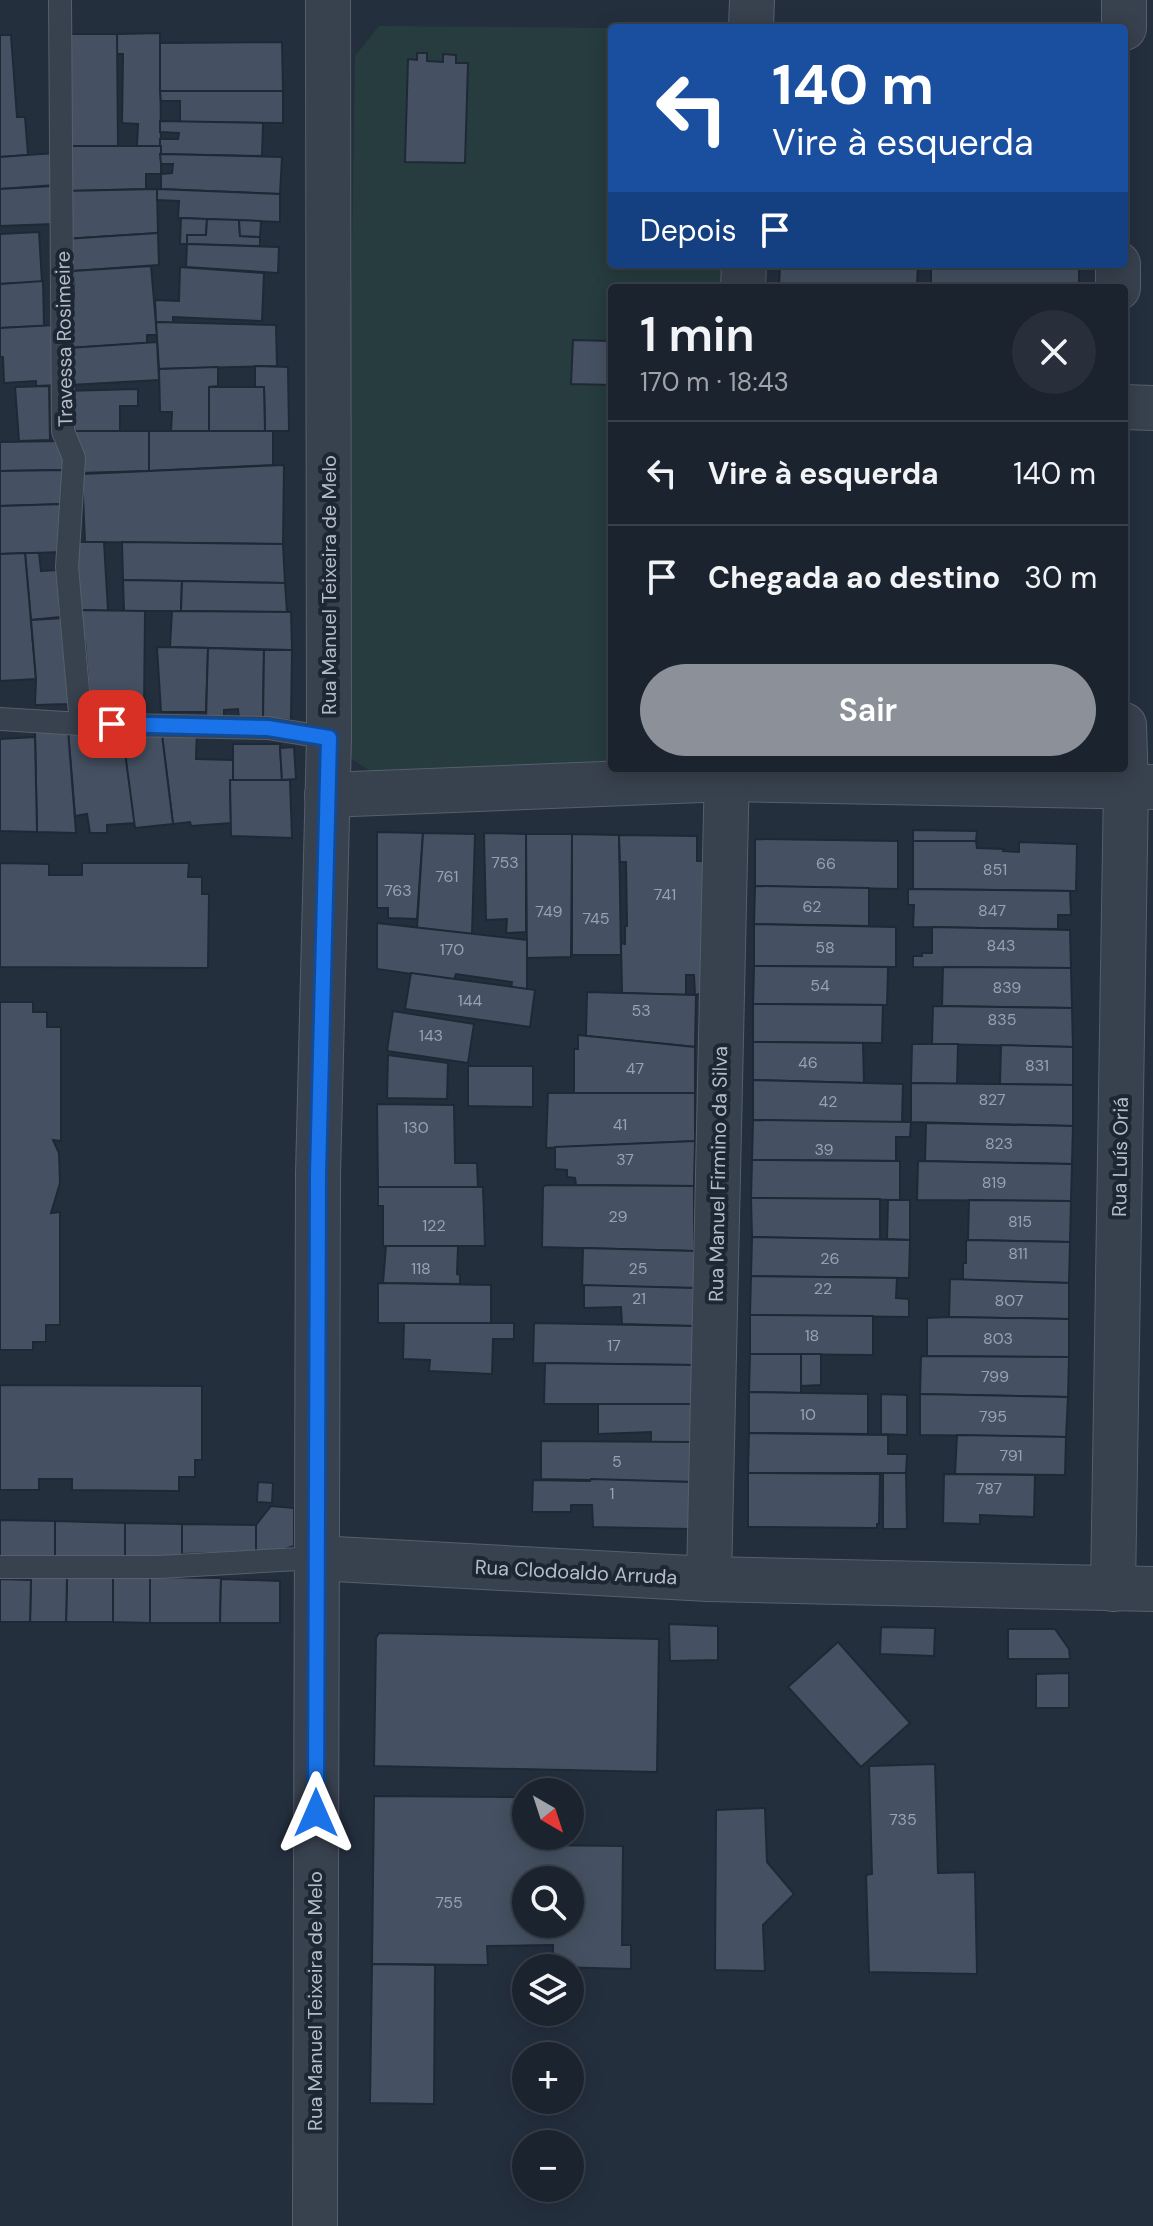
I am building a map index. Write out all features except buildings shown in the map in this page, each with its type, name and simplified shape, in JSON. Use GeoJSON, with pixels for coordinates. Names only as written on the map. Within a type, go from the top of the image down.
{"type":"FeatureCollection","features":[{"type":"Feature","properties":{"kind":"street","name":"Rua Manuel Teixeira de Melo"},"geometry":{"type":"LineString","coordinates":[[315,2226],[318,1174],[329,738],[328,0]]}},
{"type":"Feature","properties":{"kind":"street"},"geometry":{"type":"LineString","coordinates":[[751,24],[752,0]]}},
{"type":"Feature","properties":{"kind":"street"},"geometry":{"type":"LineString","coordinates":[[1124,0],[1124,24]]}},
{"type":"Feature","properties":{"kind":"street"},"geometry":{"type":"LineString","coordinates":[[1128,407],[1153,408]]}},
{"type":"Feature","properties":{"kind":"street","name":"Rua Luís Oriá"},"geometry":{"type":"LineString","coordinates":[[1128,742],[1139,787],[1133,1589]]}},
{"type":"Feature","properties":{"kind":"street"},"geometry":{"type":"LineString","coordinates":[[327,795],[727,773],[1139,787]]}},
{"type":"Feature","properties":{"kind":"street","name":"Rua Manuel Firmino da Silva"},"geometry":{"type":"LineString","coordinates":[[709,1579],[727,773]]}},
{"type":"Feature","properties":{"kind":"street","name":"Rua Clodoaldo Arruda"},"geometry":{"type":"LineString","coordinates":[[316,1558],[709,1579],[1133,1589]]}},
{"type":"Feature","properties":{"kind":"lane","name":"Travessa Rosimeire"},"geometry":{"type":"LineString","coordinates":[[60,0],[63,431],[74,458],[67,567],[81,724]]}},
{"type":"Feature","properties":{"kind":"lane"},"geometry":{"type":"LineString","coordinates":[[0,719],[268,728],[329,738]]}},
{"type":"Feature","properties":{"kind":"lane","name":"Rua Clodoaldo Arruda"},"geometry":{"type":"LineString","coordinates":[[0,1567],[159,1567],[316,1558]]}},
{"type":"Feature","properties":{"kind":"green space"},"geometry":{"type":"Polygon","coordinates":[[[379,26],[608,28],[608,268],[724,268],[724,284],[608,284],[608,764],[375,774],[344,754],[355,56],[379,26]]]}},
{"type":"Feature","properties":{"kind":"route"},"geometry":{"type":"LineString","coordinates":[[112,724],[268,728],[329,738],[318,1174],[316,1813]]}}]}
